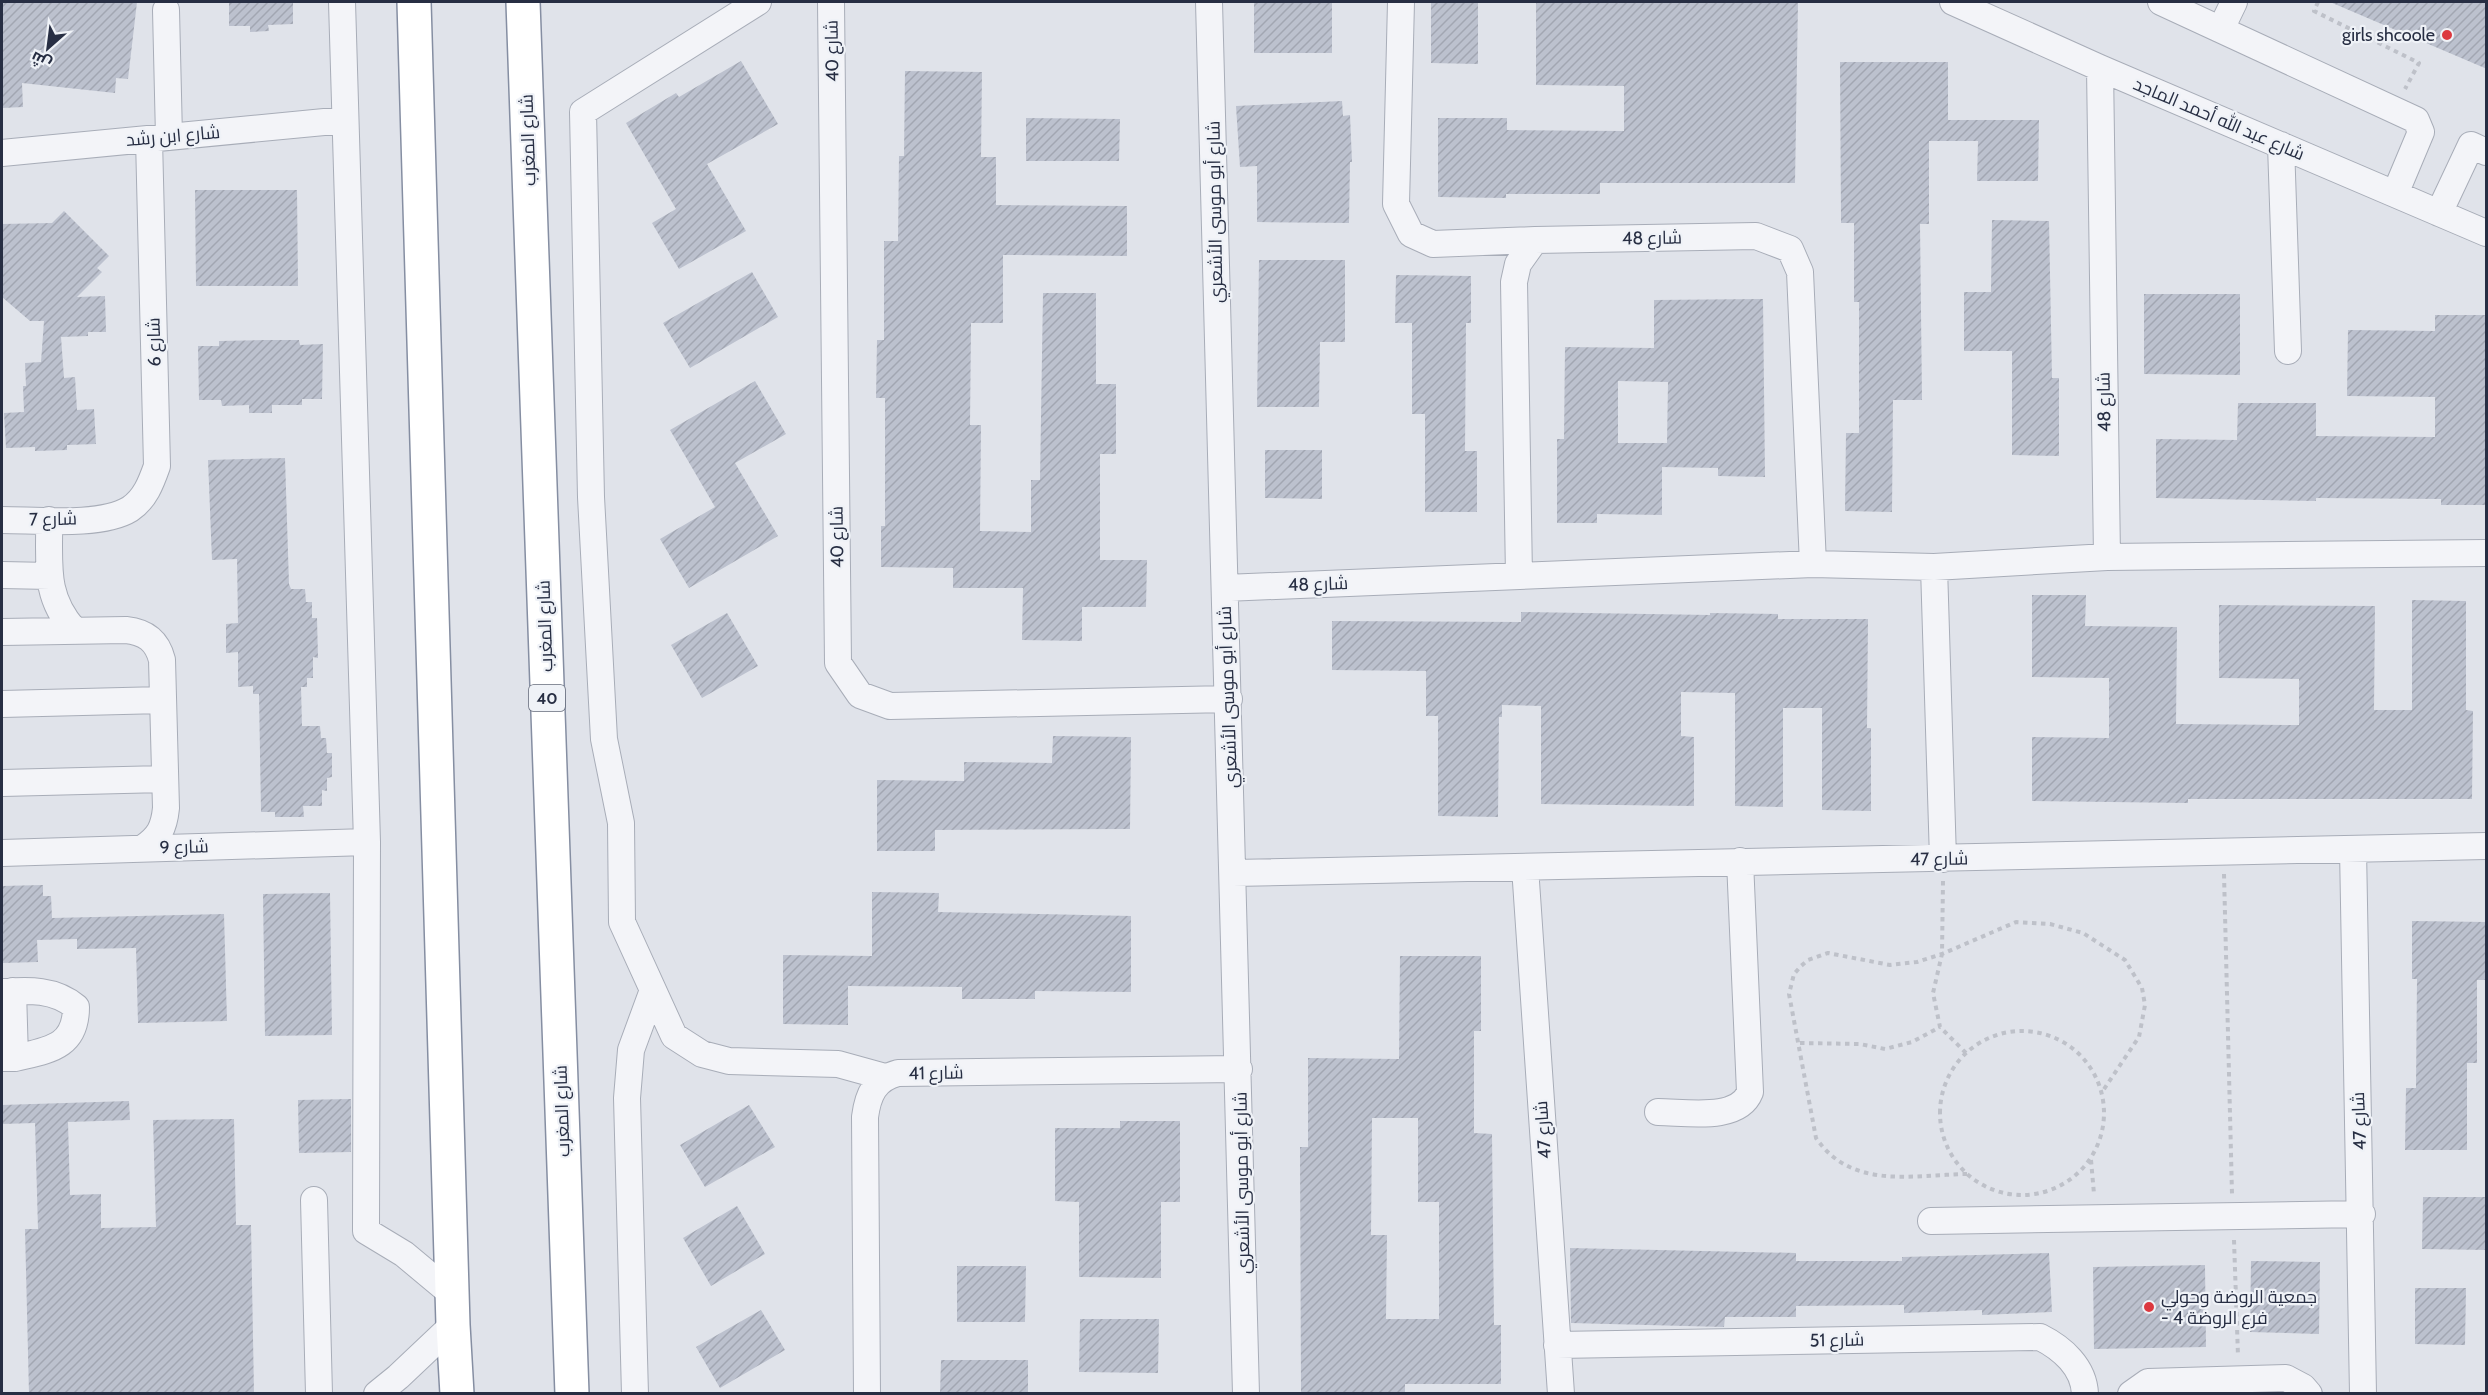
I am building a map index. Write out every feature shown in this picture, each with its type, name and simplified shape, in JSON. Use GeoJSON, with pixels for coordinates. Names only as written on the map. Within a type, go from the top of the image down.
{"type":"FeatureCollection","features":[{"type":"Feature","properties":{"kind":"highway"},"geometry":{"type":"LineString","coordinates":[[414,2],[453,1324],[457,1394]]}},
{"type":"Feature","properties":{"kind":"highway","name":"شارع المغرب"},"geometry":{"type":"LineString","coordinates":[[524,2],[572,1394]]}},
{"type":"Feature","properties":{"kind":"highway"},"geometry":{"type":"LineString","coordinates":[[452,1394],[453,1324]]}},
{"type":"Feature","properties":{"kind":"street"},"geometry":{"type":"LineString","coordinates":[[342,2],[367,842],[366,1231],[404,1254],[453,1324],[393,1382],[377,1394]]}},
{"type":"Feature","properties":{"kind":"street"},"geometry":{"type":"LineString","coordinates":[[758,2],[583,112],[591,497],[604,739],[621,823],[622,922],[674,1036],[702,1054],[729,1061],[838,1064],[885,1077]]}},
{"type":"Feature","properties":{"kind":"street","name":"شارع 40"},"geometry":{"type":"LineString","coordinates":[[831,2],[838,663],[860,695],[890,706],[1229,699]]}},
{"type":"Feature","properties":{"kind":"street","name":"شارع أبو موسى الأشعري"},"geometry":{"type":"LineString","coordinates":[[1209,2],[1246,1394]]}},
{"type":"Feature","properties":{"kind":"street","name":"شارع 48"},"geometry":{"type":"LineString","coordinates":[[1401,2],[1396,204],[1412,234],[1432,244],[1756,236],[1790,249],[1800,272],[1813,564]]}},
{"type":"Feature","properties":{"kind":"street","name":"شارع عبد الله أحمد الماجد"},"geometry":{"type":"LineString","coordinates":[[1953,2],[2100,68],[2487,233]]}},
{"type":"Feature","properties":{"kind":"street"},"geometry":{"type":"LineString","coordinates":[[2162,2],[2395,108],[2416,120],[2421,132],[2395,194]]}},
{"type":"Feature","properties":{"kind":"street"},"geometry":{"type":"LineString","coordinates":[[2221,29],[2234,2]]}},
{"type":"Feature","properties":{"kind":"street","name":"شارع 6"},"geometry":{"type":"LineString","coordinates":[[105,518],[130,508],[150,489],[157,466],[159,138],[166,9]]}},
{"type":"Feature","properties":{"kind":"street","name":"شارع 48"},"geometry":{"type":"LineString","coordinates":[[2100,68],[2107,557]]}},
{"type":"Feature","properties":{"kind":"street","name":"شارع ابن رشد"},"geometry":{"type":"LineString","coordinates":[[2,153],[345,120]]}},
{"type":"Feature","properties":{"kind":"street"},"geometry":{"type":"LineString","coordinates":[[2281,145],[2288,351]]}},
{"type":"Feature","properties":{"kind":"street"},"geometry":{"type":"LineString","coordinates":[[2439,213],[2471,145],[2487,152]]}},
{"type":"Feature","properties":{"kind":"street"},"geometry":{"type":"LineString","coordinates":[[1519,576],[1514,282],[1518,264],[1535,240]]}},
{"type":"Feature","properties":{"kind":"street","name":"شارع 7"},"geometry":{"type":"LineString","coordinates":[[2,520],[105,518]]}},
{"type":"Feature","properties":{"kind":"street"},"geometry":{"type":"LineString","coordinates":[[49,519],[54,600],[63,616],[75,630]]}},
{"type":"Feature","properties":{"kind":"street","name":"شارع 48"},"geometry":{"type":"LineString","coordinates":[[1225,588],[1813,564],[1934,567],[2107,557],[2487,553]]}},
{"type":"Feature","properties":{"kind":"street"},"geometry":{"type":"LineString","coordinates":[[1934,567],[1943,860]]}},
{"type":"Feature","properties":{"kind":"street"},"geometry":{"type":"LineString","coordinates":[[2,575],[51,576]]}},
{"type":"Feature","properties":{"kind":"street"},"geometry":{"type":"LineString","coordinates":[[2,632],[138,631],[152,639],[159,647],[162,660],[166,808],[162,830],[157,839],[143,849]]}},
{"type":"Feature","properties":{"kind":"street"},"geometry":{"type":"LineString","coordinates":[[2,704],[163,700]]}},
{"type":"Feature","properties":{"kind":"street"},"geometry":{"type":"LineString","coordinates":[[2,783],[164,779]]}},
{"type":"Feature","properties":{"kind":"street","name":"شارع 9"},"geometry":{"type":"LineString","coordinates":[[2,853],[367,842]]}},
{"type":"Feature","properties":{"kind":"street","name":"شارع 47"},"geometry":{"type":"LineString","coordinates":[[1233,873],[1740,861],[1943,860],[2487,846]]}},
{"type":"Feature","properties":{"kind":"street","name":"شارع 47"},"geometry":{"type":"LineString","coordinates":[[2353,849],[2362,1214],[2363,1394]]}},
{"type":"Feature","properties":{"kind":"street"},"geometry":{"type":"LineString","coordinates":[[1658,1112],[1729,1112],[1740,1107],[1750,1092],[1740,861]]}},
{"type":"Feature","properties":{"kind":"street","name":"شارع 47"},"geometry":{"type":"LineString","coordinates":[[1525,867],[1561,1394]]}},
{"type":"Feature","properties":{"kind":"street"},"geometry":{"type":"LineString","coordinates":[[635,1394],[627,1098],[631,1050],[653,990]]}},
{"type":"Feature","properties":{"kind":"street"},"geometry":{"type":"LineString","coordinates":[[7,991],[44,991],[66,998],[76,1007],[76,1023],[67,1040],[46,1050],[8,1058],[7,991]]}},
{"type":"Feature","properties":{"kind":"street","name":"شارع 41"},"geometry":{"type":"LineString","coordinates":[[867,1394],[865,1117],[867,1102],[873,1087],[885,1077],[898,1073],[1239,1069]]}},
{"type":"Feature","properties":{"kind":"street"},"geometry":{"type":"LineString","coordinates":[[314,1200],[319,1394]]}},
{"type":"Feature","properties":{"kind":"street"},"geometry":{"type":"LineString","coordinates":[[1931,1221],[2362,1214]]}},
{"type":"Feature","properties":{"kind":"street","name":"شارع 51"},"geometry":{"type":"LineString","coordinates":[[1557,1345],[2040,1337],[2055,1344],[2071,1359],[2085,1383],[2085,1394]]}},
{"type":"Feature","properties":{"kind":"street"},"geometry":{"type":"LineString","coordinates":[[2131,1394],[2148,1382],[2286,1377],[2303,1387],[2309,1394]]}},
{"type":"Feature","properties":{"kind":"path"},"geometry":{"type":"LineString","coordinates":[[2319,2],[2314,11],[2420,63],[2395,108]]}},
{"type":"Feature","properties":{"kind":"path"},"geometry":{"type":"LineString","coordinates":[[2224,853],[2239,1378]]}},
{"type":"Feature","properties":{"kind":"path"},"geometry":{"type":"LineString","coordinates":[[1943,860],[1942,954],[1933,993],[1940,1027],[1966,1053]]}},
{"type":"Feature","properties":{"kind":"path"},"geometry":{"type":"LineString","coordinates":[[1967,1174],[1869,1175],[1838,1163],[1816,1138],[1789,994],[1794,974],[1808,960],[1828,953],[1890,964],[1917,962],[1942,954],[2016,922],[2050,924],[2083,933],[2126,960],[2142,988],[2145,1005],[2144,1021],[2139,1037],[2102,1092]]}},
{"type":"Feature","properties":{"kind":"path"},"geometry":{"type":"LineString","coordinates":[[1800,1043],[1860,1044],[1885,1049],[1912,1042],[1940,1027]]}},
{"type":"Feature","properties":{"kind":"path"},"geometry":{"type":"LineString","coordinates":[[2028,1031],[2045,1034],[2061,1041],[2087,1062],[2102,1092],[2104,1126],[2091,1159],[2066,1183],[2033,1195],[2015,1196],[1998,1192],[1967,1174],[1947,1147],[1940,1114],[1947,1081],[1966,1053],[1995,1036],[2028,1031]]}},
{"type":"Feature","properties":{"kind":"path"},"geometry":{"type":"LineString","coordinates":[[2091,1159],[2096,1218]]}},
{"type":"Feature","properties":{"kind":"building"},"geometry":{"type":"Polygon","coordinates":[[[2,2],[137,2],[128,79],[116,78],[115,93],[22,83],[23,107],[2,108],[2,2]]]}},
{"type":"Feature","properties":{"kind":"building"},"geometry":{"type":"Polygon","coordinates":[[[229,2],[293,2],[293,24],[268,25],[269,31],[250,32],[250,26],[229,26],[229,2]]]}},
{"type":"Feature","properties":{"kind":"building"},"geometry":{"type":"Polygon","coordinates":[[[1254,2],[1332,2],[1332,53],[1254,53],[1254,2]]]}},
{"type":"Feature","properties":{"kind":"building"},"geometry":{"type":"Polygon","coordinates":[[[1431,2],[1478,2],[1478,64],[1431,63],[1431,2]]]}},
{"type":"Feature","properties":{"kind":"building"},"geometry":{"type":"Polygon","coordinates":[[[1536,2],[1798,2],[1795,183],[1600,183],[1600,194],[1506,194],[1506,198],[1438,197],[1438,118],[1507,118],[1507,130],[1624,131],[1624,86],[1536,85],[1536,2]]]}},
{"type":"Feature","properties":{"kind":"building","name":"girls shcoole"},"geometry":{"type":"Polygon","coordinates":[[[2330,2],[2487,2],[2487,69],[2330,2]]]}},
{"type":"Feature","properties":{"kind":"building"},"geometry":{"type":"Polygon","coordinates":[[[741,61],[778,124],[707,164],[746,231],[679,269],[652,223],[676,209],[626,123],[676,93],[679,97],[741,61]]]}},
{"type":"Feature","properties":{"kind":"building"},"geometry":{"type":"Polygon","coordinates":[[[1840,62],[1948,62],[1948,120],[2039,120],[2038,181],[1977,181],[1978,141],[1929,141],[1929,224],[1920,224],[1922,400],[1893,400],[1892,512],[1845,511],[1846,433],[1859,433],[1859,302],[1854,302],[1854,223],[1841,223],[1840,62]]]}},
{"type":"Feature","properties":{"kind":"building"},"geometry":{"type":"Polygon","coordinates":[[[905,71],[982,72],[981,157],[996,157],[996,205],[1127,206],[1127,256],[1003,255],[1003,323],[971,323],[970,425],[981,425],[980,531],[1031,532],[1031,480],[1040,480],[1043,293],[1096,293],[1096,384],[1116,384],[1116,454],[1100,454],[1100,560],[1147,560],[1146,607],[1082,607],[1082,641],[1022,640],[1023,588],[953,588],[953,568],[881,567],[881,526],[885,526],[885,398],[876,398],[877,340],[884,340],[884,241],[898,241],[899,156],[904,156],[905,71]]]}},
{"type":"Feature","properties":{"kind":"building"},"geometry":{"type":"Polygon","coordinates":[[[1342,101],[1343,116],[1350,115],[1352,162],[1350,162],[1349,223],[1257,222],[1257,166],[1240,167],[1236,106],[1342,101]]]}},
{"type":"Feature","properties":{"kind":"building"},"geometry":{"type":"Polygon","coordinates":[[[1026,118],[1120,119],[1119,161],[1026,161],[1026,118]]]}},
{"type":"Feature","properties":{"kind":"building"},"geometry":{"type":"Polygon","coordinates":[[[195,190],[297,190],[298,286],[196,286],[195,190]]]}},
{"type":"Feature","properties":{"kind":"building"},"geometry":{"type":"Polygon","coordinates":[[[64,211],[109,256],[97,268],[102,272],[77,297],[105,296],[106,332],[88,332],[88,336],[61,337],[64,378],[75,377],[77,410],[94,409],[96,444],[67,445],[67,450],[35,451],[35,447],[6,448],[4,413],[24,412],[25,363],[41,362],[44,321],[30,321],[2,297],[2,224],[52,223],[64,211]]]}},
{"type":"Feature","properties":{"kind":"building"},"geometry":{"type":"Polygon","coordinates":[[[1992,220],[2049,221],[2052,378],[2059,378],[2059,456],[2012,455],[2012,351],[1964,351],[1964,292],[1991,292],[1992,220]]]}},
{"type":"Feature","properties":{"kind":"building"},"geometry":{"type":"Polygon","coordinates":[[[1259,260],[1345,260],[1345,342],[1320,342],[1319,407],[1257,407],[1259,260]]]}},
{"type":"Feature","properties":{"kind":"building"},"geometry":{"type":"Polygon","coordinates":[[[752,272],[778,317],[690,368],[663,323],[752,272]]]}},
{"type":"Feature","properties":{"kind":"building"},"geometry":{"type":"Polygon","coordinates":[[[1396,275],[1471,276],[1471,323],[1466,323],[1465,451],[1477,451],[1477,512],[1425,512],[1425,414],[1412,414],[1412,323],[1395,323],[1396,275]]]}},
{"type":"Feature","properties":{"kind":"building"},"geometry":{"type":"Polygon","coordinates":[[[2144,294],[2240,294],[2240,375],[2144,374],[2144,294]]]}},
{"type":"Feature","properties":{"kind":"building"},"geometry":{"type":"Polygon","coordinates":[[[1763,299],[1765,477],[1718,476],[1718,468],[1662,467],[1662,515],[1597,514],[1597,523],[1557,523],[1557,439],[1564,439],[1565,347],[1654,348],[1654,300],[1763,299]],[[1618,381],[1618,443],[1667,443],[1668,382],[1618,381]]]}},
{"type":"Feature","properties":{"kind":"building"},"geometry":{"type":"Polygon","coordinates":[[[2435,315],[2487,315],[2487,505],[2441,505],[2441,499],[2316,498],[2316,501],[2156,498],[2156,439],[2237,440],[2238,403],[2316,403],[2316,436],[2435,437],[2435,397],[2347,396],[2348,330],[2435,331],[2435,315]]]}},
{"type":"Feature","properties":{"kind":"building"},"geometry":{"type":"Polygon","coordinates":[[[299,340],[300,345],[323,344],[322,399],[302,399],[302,405],[272,405],[272,413],[249,413],[249,405],[222,406],[221,400],[199,400],[198,346],[219,346],[219,341],[299,340]]]}},
{"type":"Feature","properties":{"kind":"building"},"geometry":{"type":"Polygon","coordinates":[[[755,381],[786,434],[735,463],[778,536],[689,588],[660,539],[715,507],[670,430],[755,381]]]}},
{"type":"Feature","properties":{"kind":"building"},"geometry":{"type":"Polygon","coordinates":[[[1265,450],[1322,450],[1322,499],[1265,498],[1265,450]]]}},
{"type":"Feature","properties":{"kind":"building"},"geometry":{"type":"Polygon","coordinates":[[[285,458],[289,584],[291,589],[305,589],[306,602],[312,602],[312,618],[317,618],[318,658],[313,657],[313,678],[307,678],[307,687],[301,687],[302,726],[320,726],[321,738],[326,738],[327,753],[332,753],[332,777],[327,778],[327,791],[322,790],[322,806],[303,806],[304,817],[275,817],[275,812],[261,812],[259,694],[253,694],[253,686],[238,687],[238,652],[226,653],[226,624],[238,623],[237,559],[212,560],[208,460],[285,458]]]}},
{"type":"Feature","properties":{"kind":"building"},"geometry":{"type":"Polygon","coordinates":[[[2032,595],[2086,595],[2085,626],[2177,627],[2176,724],[2299,725],[2299,679],[2219,678],[2219,605],[2375,606],[2374,710],[2412,710],[2412,600],[2466,601],[2466,710],[2473,711],[2472,799],[2188,799],[2188,803],[2032,801],[2032,737],[2109,738],[2109,678],[2032,677],[2032,595]]]}},
{"type":"Feature","properties":{"kind":"building"},"geometry":{"type":"Polygon","coordinates":[[[1521,612],[1778,614],[1778,619],[1868,619],[1867,728],[1871,728],[1871,811],[1822,810],[1822,708],[1783,708],[1783,807],[1735,806],[1735,693],[1681,692],[1681,736],[1694,737],[1694,806],[1541,804],[1541,706],[1502,705],[1502,717],[1499,717],[1498,817],[1438,816],[1438,716],[1426,716],[1426,671],[1332,670],[1332,621],[1521,622],[1521,612]]]}},
{"type":"Feature","properties":{"kind":"building"},"geometry":{"type":"Polygon","coordinates":[[[727,613],[758,666],[702,698],[671,645],[727,613]]]}},
{"type":"Feature","properties":{"kind":"building"},"geometry":{"type":"Polygon","coordinates":[[[1053,736],[1131,737],[1130,829],[935,830],[935,851],[877,851],[877,780],[964,781],[964,762],[1052,763],[1053,736]]]}},
{"type":"Feature","properties":{"kind":"building"},"geometry":{"type":"Polygon","coordinates":[[[43,885],[43,896],[51,896],[52,918],[224,914],[227,1021],[138,1023],[136,948],[77,949],[77,939],[37,940],[38,962],[2,963],[2,886],[43,885]]]}},
{"type":"Feature","properties":{"kind":"building"},"geometry":{"type":"Polygon","coordinates":[[[872,892],[939,893],[938,912],[1131,916],[1131,992],[1035,991],[1035,999],[962,999],[962,987],[848,986],[848,1025],[783,1024],[783,955],[872,956],[872,892]]]}},
{"type":"Feature","properties":{"kind":"building"},"geometry":{"type":"Polygon","coordinates":[[[330,893],[332,1035],[265,1036],[263,894],[330,893]]]}},
{"type":"Feature","properties":{"kind":"building"},"geometry":{"type":"Polygon","coordinates":[[[2412,921],[2486,922],[2486,980],[2477,980],[2477,1063],[2467,1063],[2467,1150],[2405,1150],[2406,1088],[2416,1088],[2417,979],[2412,979],[2412,921]]]}},
{"type":"Feature","properties":{"kind":"building"},"geometry":{"type":"Polygon","coordinates":[[[1400,956],[1481,956],[1481,1031],[1474,1031],[1474,1133],[1492,1134],[1494,1325],[1501,1325],[1501,1384],[1405,1384],[1405,1394],[1301,1394],[1300,1147],[1308,1147],[1308,1058],[1399,1059],[1400,956]],[[1372,1118],[1371,1235],[1387,1235],[1386,1319],[1439,1319],[1439,1202],[1418,1202],[1418,1118],[1372,1118]]]}},
{"type":"Feature","properties":{"kind":"building"},"geometry":{"type":"Polygon","coordinates":[[[351,1099],[351,1152],[299,1153],[298,1100],[351,1099]]]}},
{"type":"Feature","properties":{"kind":"building"},"geometry":{"type":"Polygon","coordinates":[[[129,1101],[130,1120],[68,1122],[70,1195],[101,1194],[101,1228],[156,1227],[153,1120],[234,1119],[236,1225],[251,1225],[254,1394],[29,1394],[25,1229],[38,1229],[35,1123],[2,1124],[2,1105],[129,1101]]]}},
{"type":"Feature","properties":{"kind":"building"},"geometry":{"type":"Polygon","coordinates":[[[749,1105],[775,1147],[705,1187],[680,1145],[749,1105]]]}},
{"type":"Feature","properties":{"kind":"building"},"geometry":{"type":"Polygon","coordinates":[[[1120,1121],[1180,1121],[1180,1202],[1161,1202],[1161,1278],[1079,1277],[1079,1202],[1055,1201],[1055,1128],[1120,1128],[1120,1121]]]}},
{"type":"Feature","properties":{"kind":"building"},"geometry":{"type":"Polygon","coordinates":[[[2423,1197],[2487,1197],[2487,1250],[2422,1249],[2423,1197]]]}},
{"type":"Feature","properties":{"kind":"building"},"geometry":{"type":"Polygon","coordinates":[[[737,1206],[765,1254],[711,1286],[683,1238],[737,1206]]]}},
{"type":"Feature","properties":{"kind":"building"},"geometry":{"type":"Polygon","coordinates":[[[1570,1248],[1796,1253],[1796,1261],[1902,1261],[1902,1257],[2049,1253],[2052,1312],[1982,1315],[1982,1310],[1904,1313],[1904,1305],[1796,1306],[1796,1317],[1725,1317],[1724,1327],[1571,1323],[1570,1248]]]}},
{"type":"Feature","properties":{"kind":"building"},"geometry":{"type":"Polygon","coordinates":[[[2251,1261],[2320,1262],[2319,1334],[2250,1332],[2251,1261]]]}},
{"type":"Feature","properties":{"kind":"building","name":"جمعية الروضة وحولي - فرع الروضة 4"},"geometry":{"type":"Polygon","coordinates":[[[2205,1265],[2206,1347],[2094,1349],[2093,1267],[2205,1265]]]}},
{"type":"Feature","properties":{"kind":"building"},"geometry":{"type":"Polygon","coordinates":[[[957,1266],[1026,1266],[1025,1322],[957,1322],[957,1266]]]}},
{"type":"Feature","properties":{"kind":"building"},"geometry":{"type":"Polygon","coordinates":[[[2415,1288],[2466,1288],[2465,1345],[2415,1344],[2415,1288]]]}},
{"type":"Feature","properties":{"kind":"building"},"geometry":{"type":"Polygon","coordinates":[[[761,1310],[785,1350],[720,1388],[696,1347],[761,1310]]]}},
{"type":"Feature","properties":{"kind":"building"},"geometry":{"type":"Polygon","coordinates":[[[1080,1319],[1159,1319],[1158,1373],[1079,1372],[1080,1319]]]}},
{"type":"Feature","properties":{"kind":"building"},"geometry":{"type":"Polygon","coordinates":[[[941,1360],[1028,1360],[1028,1394],[940,1394],[941,1360]]]}},
{"type":"Feature","properties":{"kind":"place","name":"girls shcoole"},"geometry":{"type":"Point","coordinates":[2447,35]}},
{"type":"Feature","properties":{"kind":"place","name":"جمعية الروضة وحولي - فرع الروضة 4"},"geometry":{"type":"Point","coordinates":[2149,1307]}}]}
